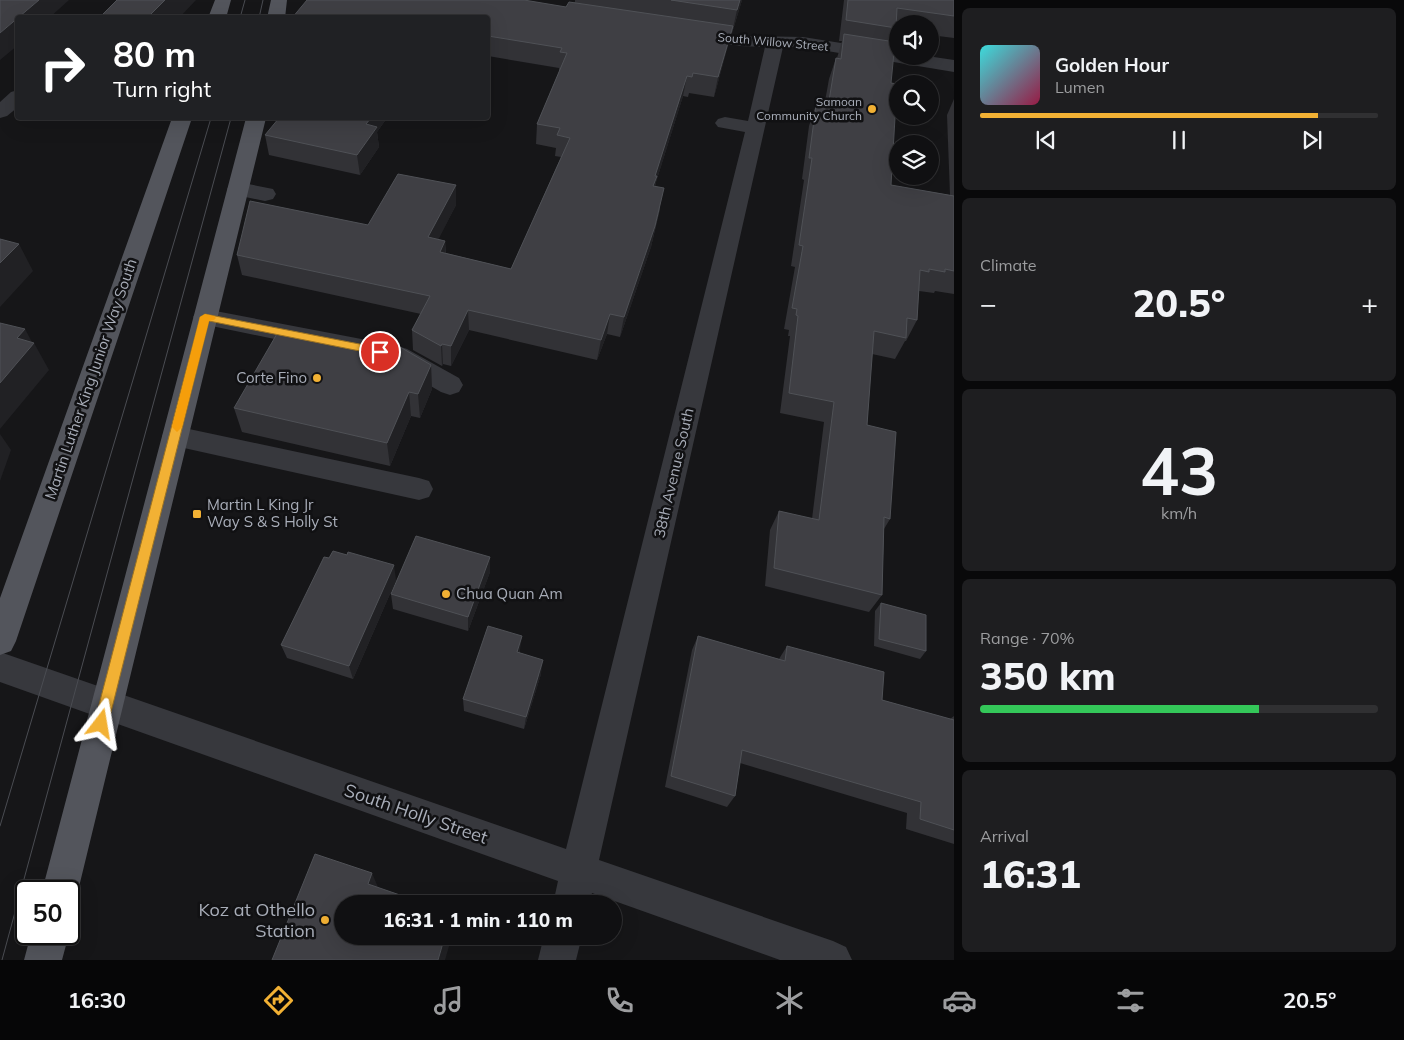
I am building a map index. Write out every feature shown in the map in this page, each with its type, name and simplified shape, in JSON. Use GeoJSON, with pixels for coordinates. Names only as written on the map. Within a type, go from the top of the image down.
{"type":"FeatureCollection","features":[{"type":"Feature","properties":{"kind":"main road"},"geometry":{"type":"LineString","coordinates":[[218,15],[223,0]]}},
{"type":"Feature","properties":{"kind":"main road"},"geometry":{"type":"LineString","coordinates":[[276,15],[279,0]]}},
{"type":"Feature","properties":{"kind":"main road","name":"Martin Luther King Junior Way South"},"geometry":{"type":"LineString","coordinates":[[0,641],[181,120]]}},
{"type":"Feature","properties":{"kind":"main road"},"geometry":{"type":"LineString","coordinates":[[63,880],[105,706],[255,120]]}},
{"type":"Feature","properties":{"kind":"main road"},"geometry":{"type":"LineString","coordinates":[[43,960],[47,945]]}},
{"type":"Feature","properties":{"kind":"street","name":"South Willow Street"},"geometry":{"type":"LineString","coordinates":[[673,31],[740,41],[803,42],[954,66]]}},
{"type":"Feature","properties":{"kind":"street","name":"38th Avenue South"},"geometry":{"type":"LineString","coordinates":[[573,895],[776,41]]}},
{"type":"Feature","properties":{"kind":"street"},"geometry":{"type":"LineString","coordinates":[[0,112],[15,99]]}},
{"type":"Feature","properties":{"kind":"street"},"geometry":{"type":"LineString","coordinates":[[725,123],[756,128]]}},
{"type":"Feature","properties":{"kind":"street"},"geometry":{"type":"LineString","coordinates":[[238,189],[265,194]]}},
{"type":"Feature","properties":{"kind":"street"},"geometry":{"type":"LineString","coordinates":[[205,317],[398,355],[450,385]]}},
{"type":"Feature","properties":{"kind":"street"},"geometry":{"type":"LineString","coordinates":[[175,436],[419,489]]}},
{"type":"Feature","properties":{"kind":"street","name":"South Holly Street"},"geometry":{"type":"LineString","coordinates":[[0,667],[105,706],[833,960]]}},
{"type":"Feature","properties":{"kind":"street"},"geometry":{"type":"LineString","coordinates":[[557,960],[561,945]]}},
{"type":"Feature","properties":{"kind":"building"},"geometry":{"type":"Polygon","coordinates":[[[0,0],[39,0],[21,15],[15,15],[15,20],[0,33],[0,0]]]}},
{"type":"Feature","properties":{"kind":"building"},"geometry":{"type":"Polygon","coordinates":[[[117,0],[165,0],[150,15],[102,15],[117,0]]]}},
{"type":"Feature","properties":{"kind":"building"},"geometry":{"type":"Polygon","coordinates":[[[307,0],[524,0],[566,7],[569,2],[733,26],[718,77],[693,73],[692,77],[687,76],[655,176],[657,176],[653,186],[664,188],[655,226],[624,317],[610,314],[601,340],[468,310],[451,346],[442,344],[441,346],[412,330],[430,296],[237,255],[250,201],[368,225],[398,174],[456,185],[428,237],[445,241],[440,252],[511,269],[570,138],[557,135],[560,128],[537,124],[567,53],[560,52],[562,48],[490,36],[490,15],[294,15],[307,0]]]}},
{"type":"Feature","properties":{"kind":"building"},"geometry":{"type":"Polygon","coordinates":[[[671,0],[740,0],[737,10],[671,0]]]}},
{"type":"Feature","properties":{"kind":"building"},"geometry":{"type":"Polygon","coordinates":[[[848,0],[954,0],[954,16],[897,8],[897,15],[889,15],[889,27],[846,20],[848,0]]]}},
{"type":"Feature","properties":{"kind":"building"},"geometry":{"type":"Polygon","coordinates":[[[844,34],[889,41],[889,65],[893,65],[892,75],[889,75],[889,125],[895,125],[894,135],[889,135],[889,185],[954,196],[954,271],[945,269],[945,272],[929,269],[929,272],[920,270],[917,320],[907,318],[906,338],[874,331],[867,425],[896,432],[890,519],[884,517],[882,595],[774,568],[779,511],[819,520],[834,402],[789,393],[798,316],[796,315],[797,309],[792,308],[803,246],[799,245],[812,158],[809,158],[816,105],[828,107],[836,58],[841,59],[844,34]]]}},
{"type":"Feature","properties":{"kind":"building"},"geometry":{"type":"Polygon","coordinates":[[[277,120],[369,120],[366,124],[377,127],[357,155],[265,135],[277,120]]]}},
{"type":"Feature","properties":{"kind":"building"},"geometry":{"type":"Polygon","coordinates":[[[0,239],[19,244],[0,263],[0,239]]]}},
{"type":"Feature","properties":{"kind":"building"},"geometry":{"type":"Polygon","coordinates":[[[0,323],[25,329],[17,338],[34,343],[0,383],[0,323]]]}},
{"type":"Feature","properties":{"kind":"building"},"geometry":{"type":"Polygon","coordinates":[[[278,332],[395,356],[400,347],[431,365],[418,394],[409,392],[387,443],[234,408],[278,332]]]}},
{"type":"Feature","properties":{"kind":"building"},"geometry":{"type":"Polygon","coordinates":[[[416,536],[490,557],[468,617],[391,594],[416,536]]]}},
{"type":"Feature","properties":{"kind":"building"},"geometry":{"type":"Polygon","coordinates":[[[333,551],[347,555],[348,552],[394,565],[349,666],[281,645],[324,557],[329,558],[333,551]]]}},
{"type":"Feature","properties":{"kind":"building"},"geometry":{"type":"Polygon","coordinates":[[[881,603],[926,615],[926,651],[879,639],[881,603]]]}},
{"type":"Feature","properties":{"kind":"building"},"geometry":{"type":"Polygon","coordinates":[[[488,626],[522,636],[517,652],[543,660],[526,717],[463,699],[488,626]]]}},
{"type":"Feature","properties":{"kind":"building"},"geometry":{"type":"Polygon","coordinates":[[[698,636],[785,661],[787,646],[884,672],[882,700],[954,720],[954,830],[920,819],[921,802],[742,750],[735,796],[671,776],[698,636]]]}},
{"type":"Feature","properties":{"kind":"building","name":"Koz at Othello Station"},"geometry":{"type":"Polygon","coordinates":[[[315,854],[372,873],[368,884],[400,895],[334,895],[334,945],[442,945],[438,960],[272,960],[315,854]]]}},
{"type":"Feature","properties":{"kind":"tram line"},"geometry":{"type":"LineString","coordinates":[[241,15],[245,0]]}},
{"type":"Feature","properties":{"kind":"tram line"},"geometry":{"type":"LineString","coordinates":[[260,15],[263,0]]}},
{"type":"Feature","properties":{"kind":"tram line"},"geometry":{"type":"LineString","coordinates":[[0,826],[210,120]]}},
{"type":"Feature","properties":{"kind":"tram line"},"geometry":{"type":"LineString","coordinates":[[2,960],[230,120]]}},
{"type":"Feature","properties":{"kind":"slow traffic"},"geometry":{"type":"LineString","coordinates":[[177,427],[205,317],[211,318]]}},
{"type":"Feature","properties":{"kind":"place","name":"Samoan Community Church"},"geometry":{"type":"Point","coordinates":[872,109]}},
{"type":"Feature","properties":{"kind":"place","name":"Corte Fino"},"geometry":{"type":"Point","coordinates":[317,378]}},
{"type":"Feature","properties":{"kind":"place","name":"Martin L King Jr Way S & S Holly St"},"geometry":{"type":"Point","coordinates":[197,514]}},
{"type":"Feature","properties":{"kind":"place","name":"Chua Quan Am"},"geometry":{"type":"Point","coordinates":[446,594]}},
{"type":"Feature","properties":{"kind":"place","name":"Koz at Othello Station"},"geometry":{"type":"Point","coordinates":[325,920]}},
{"type":"Feature","properties":{"kind":"route"},"geometry":{"type":"LineString","coordinates":[[101,724],[205,317],[253,325],[380,352]]}}]}
